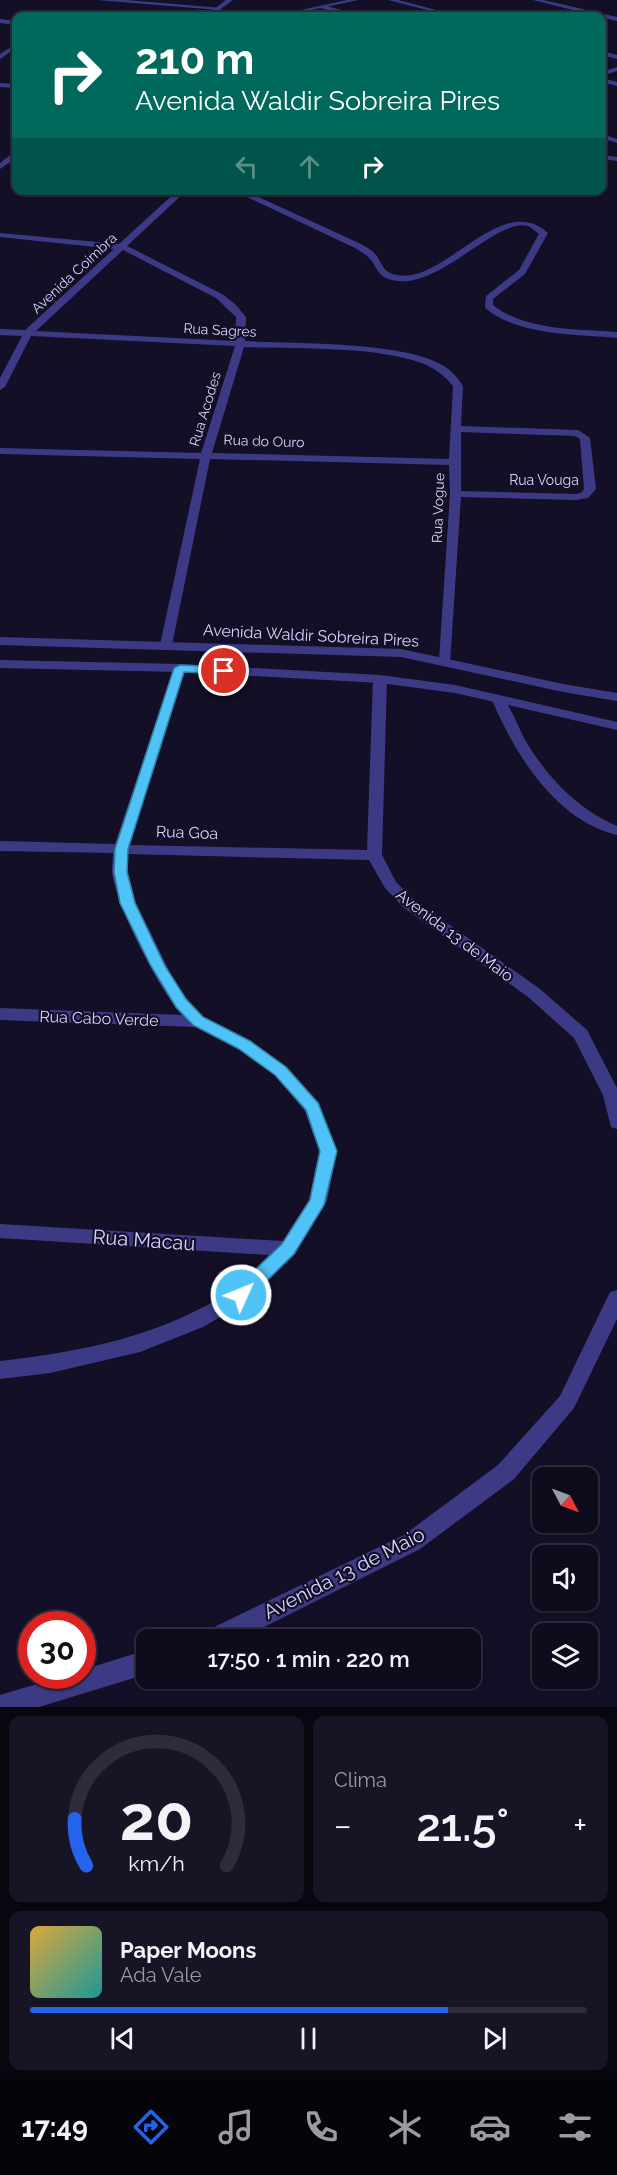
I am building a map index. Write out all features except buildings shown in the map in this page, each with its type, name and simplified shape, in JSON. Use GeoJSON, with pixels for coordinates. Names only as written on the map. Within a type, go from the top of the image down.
{"type":"FeatureCollection","features":[{"type":"Feature","properties":{"kind":"street"},"geometry":{"type":"LineString","coordinates":[[100,0],[219,8]]}},
{"type":"Feature","properties":{"kind":"street"},"geometry":{"type":"LineString","coordinates":[[214,12],[230,0]]}},
{"type":"Feature","properties":{"kind":"street"},"geometry":{"type":"LineString","coordinates":[[297,12],[355,0]]}},
{"type":"Feature","properties":{"kind":"street"},"geometry":{"type":"LineString","coordinates":[[391,0],[440,12]]}},
{"type":"Feature","properties":{"kind":"street"},"geometry":{"type":"LineString","coordinates":[[536,0],[587,12]]}},
{"type":"Feature","properties":{"kind":"street"},"geometry":{"type":"LineString","coordinates":[[322,7],[343,12]]}},
{"type":"Feature","properties":{"kind":"street"},"geometry":{"type":"LineString","coordinates":[[0,167],[4,161]]}},
{"type":"Feature","properties":{"kind":"street","name":"Avenida Coimbra"},"geometry":{"type":"LineString","coordinates":[[0,387],[28,333],[178,195]]}},
{"type":"Feature","properties":{"kind":"street"},"geometry":{"type":"LineString","coordinates":[[247,195],[358,246],[372,255],[385,274],[399,278],[425,273],[444,266],[492,231],[504,226],[535,227],[544,233],[539,246],[517,277],[489,298],[488,306],[504,318],[524,323],[617,335]]}},
{"type":"Feature","properties":{"kind":"street"},"geometry":{"type":"LineString","coordinates":[[0,235],[123,247]]}},
{"type":"Feature","properties":{"kind":"street","name":"Rua Acodes"},"geometry":{"type":"LineString","coordinates":[[123,247],[194,283],[232,306],[241,317],[240,345],[206,455],[166,645]]}},
{"type":"Feature","properties":{"kind":"street","name":"Rua Sagres"},"geometry":{"type":"LineString","coordinates":[[0,332],[376,351],[410,356],[436,366]]}},
{"type":"Feature","properties":{"kind":"street","name":"Rua Vogue"},"geometry":{"type":"LineString","coordinates":[[436,366],[455,380],[458,386],[454,462],[456,494],[445,660]]}},
{"type":"Feature","properties":{"kind":"street","name":"Rua Vouga"},"geometry":{"type":"LineString","coordinates":[[456,494],[576,497],[584,496],[590,489],[585,438],[579,433],[457,429]]}},
{"type":"Feature","properties":{"kind":"street","name":"Rua do Ouro"},"geometry":{"type":"LineString","coordinates":[[0,451],[454,462]]}},
{"type":"Feature","properties":{"kind":"street","name":"Avenida Waldir Sobreira Pires"},"geometry":{"type":"LineString","coordinates":[[0,641],[401,653],[445,660],[566,689],[617,697]]}},
{"type":"Feature","properties":{"kind":"street"},"geometry":{"type":"LineString","coordinates":[[0,664],[180,668],[380,679],[446,688],[617,726]]}},
{"type":"Feature","properties":{"kind":"street"},"geometry":{"type":"LineString","coordinates":[[0,1370],[50,1364],[140,1344],[241,1295],[288,1249],[318,1201],[328,1151],[313,1108],[281,1071],[245,1045],[198,1021],[181,1003],[167,983],[128,903],[120,872],[121,849],[180,668]]}},
{"type":"Feature","properties":{"kind":"street"},"geometry":{"type":"LineString","coordinates":[[374,855],[380,679]]}},
{"type":"Feature","properties":{"kind":"street"},"geometry":{"type":"LineString","coordinates":[[499,700],[520,744],[551,785],[578,810],[617,831]]}},
{"type":"Feature","properties":{"kind":"street","name":"Rua Goa"},"geometry":{"type":"LineString","coordinates":[[0,846],[374,855]]}},
{"type":"Feature","properties":{"kind":"street","name":"Avenida 13 de Maio"},"geometry":{"type":"LineString","coordinates":[[374,855],[390,885],[408,903],[534,993],[581,1034],[612,1095],[617,1122]]}},
{"type":"Feature","properties":{"kind":"street","name":"Rua Cabo Verde"},"geometry":{"type":"LineString","coordinates":[[0,1014],[198,1021]]}},
{"type":"Feature","properties":{"kind":"street","name":"Rua Macau"},"geometry":{"type":"LineString","coordinates":[[0,1232],[288,1249]]}},
{"type":"Feature","properties":{"kind":"street","name":"Avenida 13 de Maio"},"geometry":{"type":"LineString","coordinates":[[234,1629],[412,1542],[506,1472],[567,1402],[617,1298]]}},
{"type":"Feature","properties":{"kind":"street"},"geometry":{"type":"LineString","coordinates":[[0,1707],[136,1665]]}},
{"type":"Feature","properties":{"kind":"route"},"geometry":{"type":"LineString","coordinates":[[224,671],[180,668],[121,849],[120,872],[128,903],[149,949],[167,983],[181,1003],[198,1021],[245,1045],[281,1071],[313,1108],[328,1151],[318,1201],[288,1249],[241,1295]]}}]}
